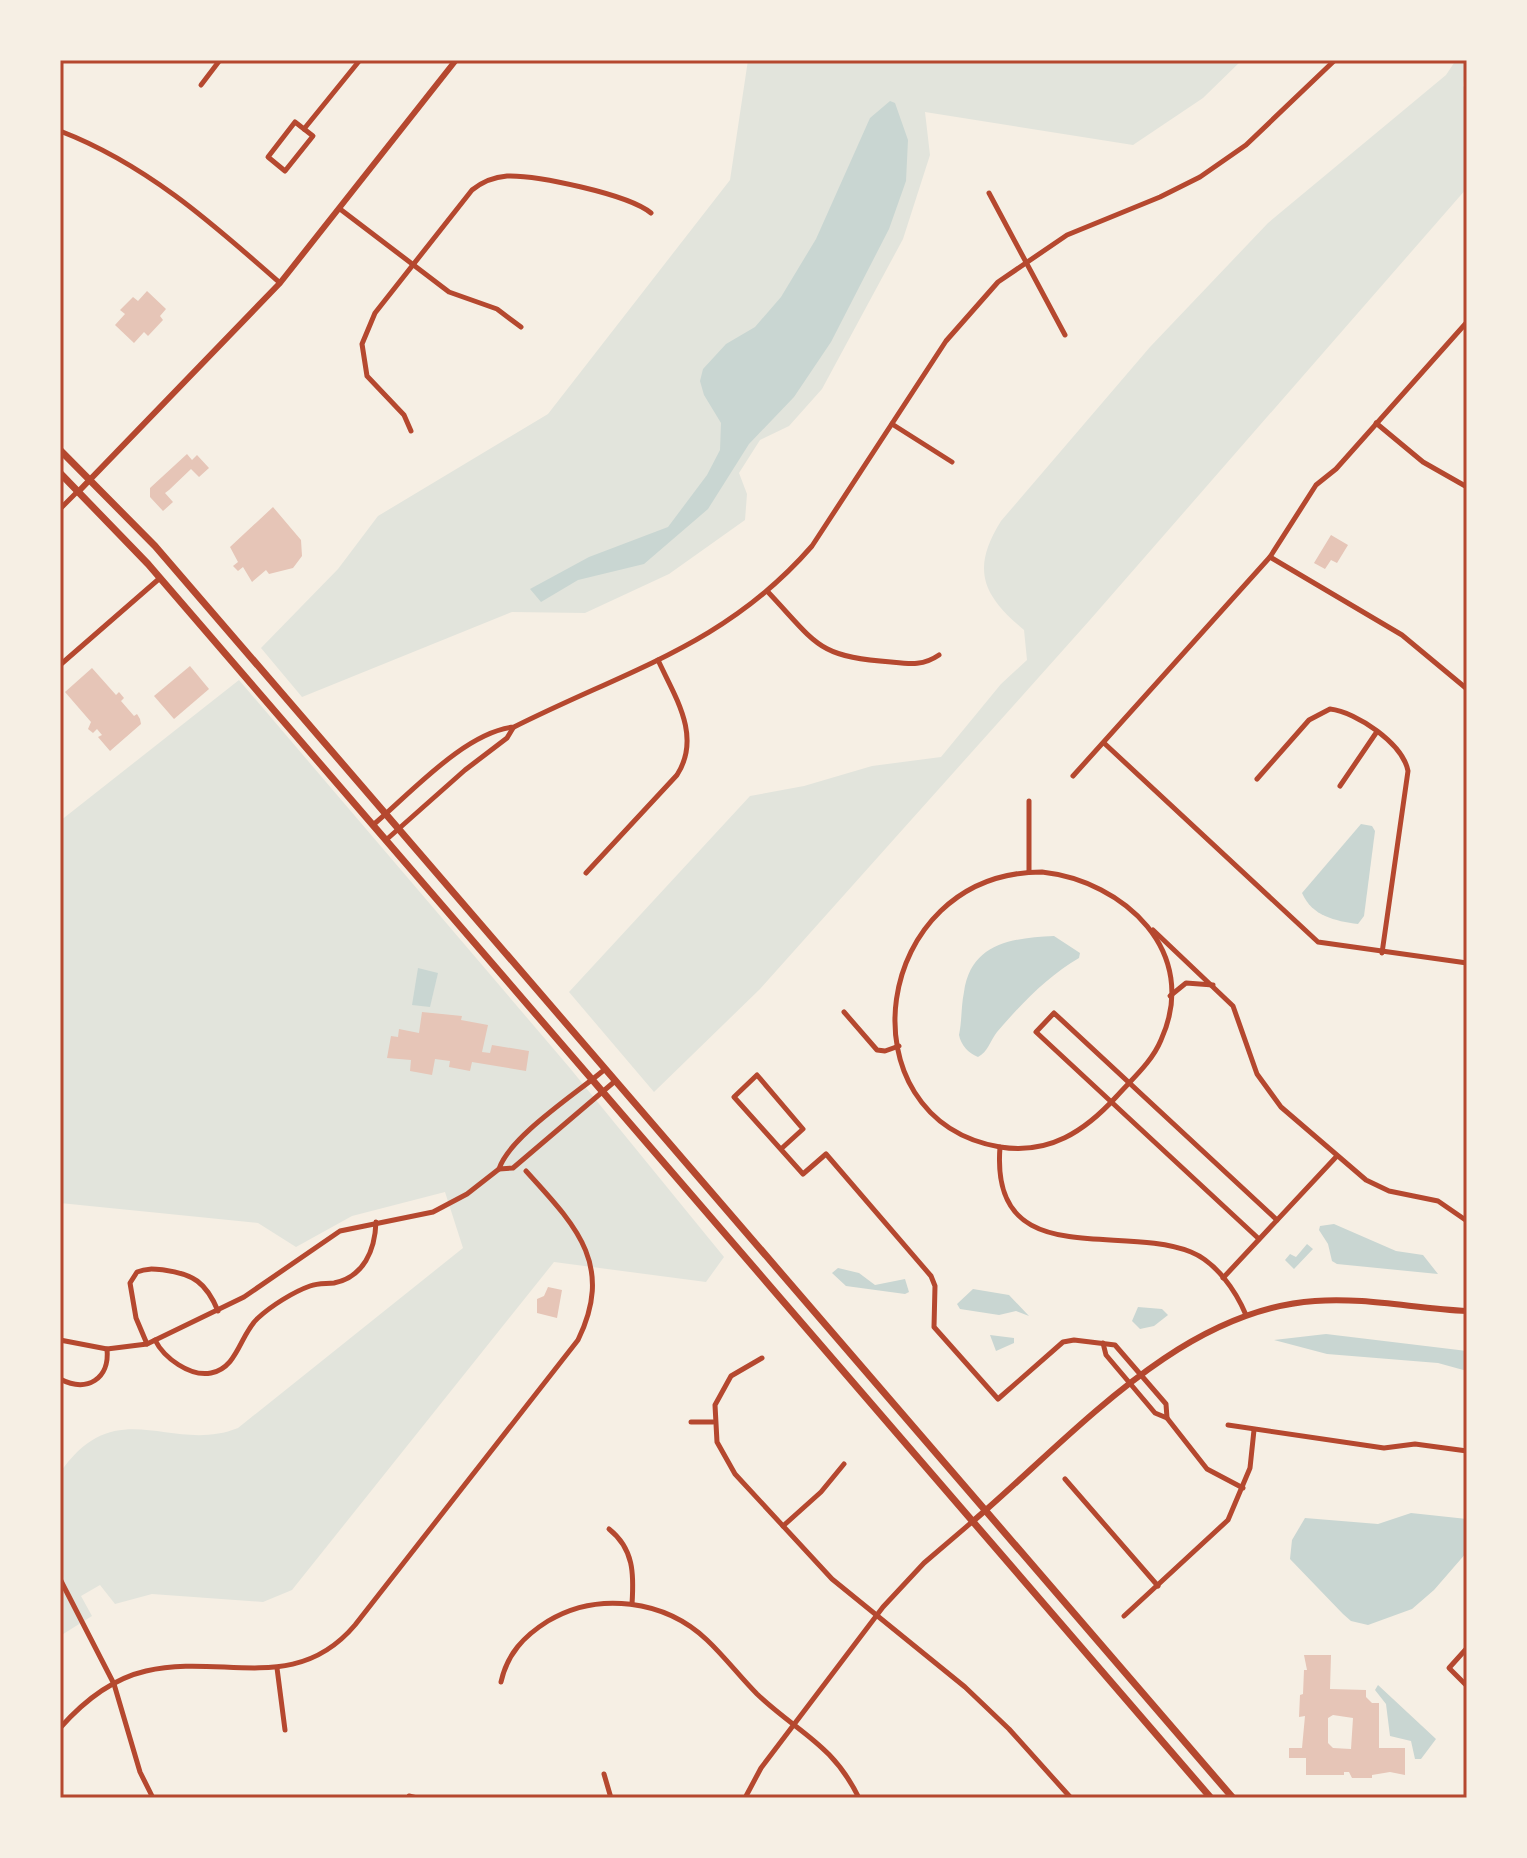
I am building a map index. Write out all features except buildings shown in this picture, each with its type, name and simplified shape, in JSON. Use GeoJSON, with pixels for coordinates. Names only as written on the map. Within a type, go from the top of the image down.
{"type":"FeatureCollection","features":[{"type":"Feature","properties":{"kind":"main road"},"geometry":{"type":"LineString","coordinates":[[60,450],[155,546],[1233,1798]]}},
{"type":"Feature","properties":{"kind":"main road"},"geometry":{"type":"LineString","coordinates":[[60,473],[160,578],[1211,1798]]}},
{"type":"Feature","properties":{"kind":"street"},"geometry":{"type":"LineString","coordinates":[[201,85],[220,60]]}},
{"type":"Feature","properties":{"kind":"street"},"geometry":{"type":"LineString","coordinates":[[304,129],[360,60]]}},
{"type":"Feature","properties":{"kind":"street"},"geometry":{"type":"LineString","coordinates":[[60,509],[280,283],[456,60]]}},
{"type":"Feature","properties":{"kind":"street"},"geometry":{"type":"LineString","coordinates":[[373,825],[461,751],[498,729],[514,727],[658,660],[715,631],[768,592],[812,546],[960,321],[998,282],[1067,235],[1200,177],[1246,145],[1335,60]]}},
{"type":"Feature","properties":{"kind":"street"},"geometry":{"type":"LineString","coordinates":[[295,122],[304,129],[313,136],[285,171],[268,157],[295,122]]}},
{"type":"Feature","properties":{"kind":"street"},"geometry":{"type":"LineString","coordinates":[[60,131],[97,146],[152,178],[194,208],[280,283]]}},
{"type":"Feature","properties":{"kind":"street"},"geometry":{"type":"LineString","coordinates":[[411,431],[404,415],[373,385],[361,354],[369,321],[472,190],[506,176],[614,194],[651,213]]}},
{"type":"Feature","properties":{"kind":"street"},"geometry":{"type":"LineString","coordinates":[[989,193],[1065,335]]}},
{"type":"Feature","properties":{"kind":"street"},"geometry":{"type":"LineString","coordinates":[[340,209],[449,292],[497,309],[521,327]]}},
{"type":"Feature","properties":{"kind":"street"},"geometry":{"type":"LineString","coordinates":[[1073,776],[1270,557],[1316,485],[1336,469],[1467,322]]}},
{"type":"Feature","properties":{"kind":"street"},"geometry":{"type":"LineString","coordinates":[[1376,423],[1423,462],[1467,487]]}},
{"type":"Feature","properties":{"kind":"street"},"geometry":{"type":"LineString","coordinates":[[892,424],[952,462]]}},
{"type":"Feature","properties":{"kind":"street"},"geometry":{"type":"LineString","coordinates":[[1270,557],[1402,635],[1467,689]]}},
{"type":"Feature","properties":{"kind":"street"},"geometry":{"type":"LineString","coordinates":[[60,665],[160,578]]}},
{"type":"Feature","properties":{"kind":"street"},"geometry":{"type":"LineString","coordinates":[[768,592],[811,638],[840,657],[919,664],[939,655]]}},
{"type":"Feature","properties":{"kind":"street"},"geometry":{"type":"LineString","coordinates":[[586,873],[677,775],[686,758],[689,740],[686,722],[658,660]]}},
{"type":"Feature","properties":{"kind":"street"},"geometry":{"type":"LineString","coordinates":[[1257,779],[1318,713],[1330,709],[1342,710],[1398,749],[1408,771],[1382,953]]}},
{"type":"Feature","properties":{"kind":"street"},"geometry":{"type":"LineString","coordinates":[[386,840],[507,738],[514,727]]}},
{"type":"Feature","properties":{"kind":"street"},"geometry":{"type":"LineString","coordinates":[[1340,786],[1376,733]]}},
{"type":"Feature","properties":{"kind":"street"},"geometry":{"type":"LineString","coordinates":[[1104,743],[1318,942],[1467,963]]}},
{"type":"Feature","properties":{"kind":"street"},"geometry":{"type":"LineString","coordinates":[[1029,801],[1029,872]]}},
{"type":"Feature","properties":{"kind":"street"},"geometry":{"type":"LineString","coordinates":[[1150,927],[1164,952],[1170,996],[1161,1040],[1111,1102],[1068,1138],[1035,1147],[1000,1147],[970,1137],[932,1111],[912,1084],[895,1024],[897,991],[908,955],[926,926],[974,886],[1029,872],[1064,875],[1093,884],[1120,900],[1150,927],[1214,985],[1237,1015],[1257,1074],[1269,1095],[1336,1157],[1377,1187],[1438,1201],[1467,1221]]}},
{"type":"Feature","properties":{"kind":"street"},"geometry":{"type":"LineString","coordinates":[[1170,996],[1186,983],[1214,985]]}},
{"type":"Feature","properties":{"kind":"street"},"geometry":{"type":"LineString","coordinates":[[844,1012],[877,1050],[885,1051],[899,1046]]}},
{"type":"Feature","properties":{"kind":"street"},"geometry":{"type":"LineString","coordinates":[[1259,1239],[1036,1032],[1054,1013],[1277,1220]]}},
{"type":"Feature","properties":{"kind":"street"},"geometry":{"type":"LineString","coordinates":[[499,1169],[503,1158],[519,1141],[604,1070]]}},
{"type":"Feature","properties":{"kind":"street"},"geometry":{"type":"LineString","coordinates":[[781,1149],[803,1129],[757,1075],[734,1097],[803,1174],[826,1154],[931,1276],[935,1286],[934,1327],[998,1399],[1063,1342],[1103,1343],[1115,1345],[1166,1404],[1167,1418]]}},
{"type":"Feature","properties":{"kind":"street"},"geometry":{"type":"LineString","coordinates":[[60,1340],[107,1349],[147,1344],[218,1311],[269,1281],[340,1231],[442,1208],[499,1169],[513,1168],[614,1082]]}},
{"type":"Feature","properties":{"kind":"street"},"geometry":{"type":"LineString","coordinates":[[1000,1147],[999,1173],[1004,1194],[1024,1221],[1037,1229],[1186,1250],[1201,1257],[1234,1289],[1246,1315]]}},
{"type":"Feature","properties":{"kind":"street"},"geometry":{"type":"LineString","coordinates":[[1223,1278],[1336,1157]]}},
{"type":"Feature","properties":{"kind":"street"},"geometry":{"type":"LineString","coordinates":[[60,1728],[88,1700],[114,1684],[145,1671],[181,1666],[277,1668],[310,1660],[347,1635],[582,1330],[594,1284],[585,1244],[568,1217],[526,1171]]}},
{"type":"Feature","properties":{"kind":"street"},"geometry":{"type":"LineString","coordinates":[[155,1340],[167,1356],[193,1371],[211,1373],[222,1368],[258,1318],[308,1286],[342,1281],[358,1270],[373,1248],[376,1222]]}},
{"type":"Feature","properties":{"kind":"street"},"geometry":{"type":"LineString","coordinates":[[147,1344],[136,1318],[130,1283],[137,1272],[149,1268],[194,1276],[206,1286],[218,1311]]}},
{"type":"Feature","properties":{"kind":"street"},"geometry":{"type":"LineString","coordinates":[[745,1798],[795,1724],[876,1616],[912,1575],[1131,1384],[1188,1340],[1246,1315],[1314,1301],[1467,1311]]}},
{"type":"Feature","properties":{"kind":"street"},"geometry":{"type":"LineString","coordinates":[[1103,1343],[1106,1355],[1155,1413],[1167,1418],[1207,1469],[1243,1488]]}},
{"type":"Feature","properties":{"kind":"street"},"geometry":{"type":"LineString","coordinates":[[60,1379],[85,1385],[96,1382],[107,1367],[107,1349]]}},
{"type":"Feature","properties":{"kind":"street"},"geometry":{"type":"LineString","coordinates":[[762,1358],[731,1376],[715,1405],[713,1422],[717,1442],[735,1474],[832,1579],[976,1697],[1071,1798]]}},
{"type":"Feature","properties":{"kind":"street"},"geometry":{"type":"LineString","coordinates":[[691,1422],[713,1422]]}},
{"type":"Feature","properties":{"kind":"street"},"geometry":{"type":"LineString","coordinates":[[1228,1425],[1384,1448],[1415,1444],[1467,1451]]}},
{"type":"Feature","properties":{"kind":"street"},"geometry":{"type":"LineString","coordinates":[[1124,1616],[1228,1520],[1243,1488],[1254,1430]]}},
{"type":"Feature","properties":{"kind":"street"},"geometry":{"type":"LineString","coordinates":[[783,1526],[821,1492],[844,1464]]}},
{"type":"Feature","properties":{"kind":"street"},"geometry":{"type":"LineString","coordinates":[[1065,1479],[1158,1586]]}},
{"type":"Feature","properties":{"kind":"street"},"geometry":{"type":"LineString","coordinates":[[609,1529],[621,1540],[632,1561],[632,1604]]}},
{"type":"Feature","properties":{"kind":"street"},"geometry":{"type":"LineString","coordinates":[[60,1579],[114,1684],[140,1772],[153,1798]]}},
{"type":"Feature","properties":{"kind":"street"},"geometry":{"type":"LineString","coordinates":[[501,1682],[514,1650],[534,1630],[553,1618],[587,1606],[632,1604],[662,1612],[695,1630],[757,1694],[831,1753],[859,1798]]}},
{"type":"Feature","properties":{"kind":"street"},"geometry":{"type":"LineString","coordinates":[[1467,1648],[1449,1668],[1467,1686]]}},
{"type":"Feature","properties":{"kind":"street"},"geometry":{"type":"LineString","coordinates":[[277,1668],[285,1730]]}},
{"type":"Feature","properties":{"kind":"street"},"geometry":{"type":"LineString","coordinates":[[604,1774],[611,1798]]}},
{"type":"Feature","properties":{"kind":"street"},"geometry":{"type":"LineString","coordinates":[[409,1796],[417,1798]]}},
{"type":"Feature","properties":{"kind":"shaded area"},"geometry":{"type":"Polygon","coordinates":[[[748,60],[1242,60],[1203,98],[1133,145],[925,112],[930,155],[903,239],[822,389],[789,426],[760,440],[739,473],[747,494],[745,520],[669,574],[585,613],[512,612],[302,697],[261,648],[338,569],[378,516],[548,414],[730,180],[748,60]]]}},
{"type":"Feature","properties":{"kind":"shaded area"},"geometry":{"type":"Polygon","coordinates":[[[1456,60],[1467,60],[1463,86],[1467,89],[1467,188],[1089,621],[760,989],[654,1092],[569,992],[750,796],[804,786],[872,766],[941,757],[1001,684],[1027,660],[1024,630],[998,605],[986,580],[986,553],[1001,521],[1150,347],[1268,223],[1446,75],[1456,60]]]}},
{"type":"Feature","properties":{"kind":"shaded area"},"geometry":{"type":"Polygon","coordinates":[[[890,101],[895,103],[908,140],[906,181],[889,229],[831,342],[794,397],[749,444],[708,509],[644,564],[578,580],[541,602],[530,589],[589,557],[668,527],[707,475],[720,450],[721,423],[704,395],[700,381],[703,369],[726,344],[755,327],[781,297],[816,239],[870,118],[890,101]]]}},
{"type":"Feature","properties":{"kind":"shaded area"},"geometry":{"type":"Polygon","coordinates":[[[239,680],[569,1067],[724,1257],[706,1282],[554,1262],[292,1590],[263,1602],[152,1594],[115,1604],[100,1585],[81,1596],[92,1616],[60,1636],[60,1473],[81,1449],[102,1435],[123,1430],[190,1435],[238,1428],[463,1248],[445,1192],[352,1216],[296,1247],[258,1223],[60,1203],[60,821],[239,680]]]}},
{"type":"Feature","properties":{"kind":"shaded area"},"geometry":{"type":"Polygon","coordinates":[[[1361,824],[1372,826],[1375,831],[1364,916],[1358,924],[1318,912],[1302,893],[1361,824]]]}},
{"type":"Feature","properties":{"kind":"shaded area"},"geometry":{"type":"Polygon","coordinates":[[[1054,936],[1080,953],[1079,958],[1056,973],[1025,1001],[981,1055],[978,1057],[971,1053],[959,1035],[964,992],[975,963],[996,946],[1054,936]]]}},
{"type":"Feature","properties":{"kind":"shaded area"},"geometry":{"type":"Polygon","coordinates":[[[418,968],[438,973],[430,1007],[412,1005],[418,968]]]}},
{"type":"Feature","properties":{"kind":"shaded area"},"geometry":{"type":"Polygon","coordinates":[[[1334,1224],[1396,1251],[1423,1255],[1438,1274],[1337,1264],[1332,1261],[1328,1244],[1319,1230],[1320,1226],[1334,1224]]]}},
{"type":"Feature","properties":{"kind":"shaded area"},"geometry":{"type":"Polygon","coordinates":[[[1307,1244],[1313,1249],[1294,1269],[1285,1260],[1290,1254],[1296,1257],[1307,1244]]]}},
{"type":"Feature","properties":{"kind":"shaded area"},"geometry":{"type":"Polygon","coordinates":[[[838,1268],[859,1273],[875,1285],[905,1279],[909,1292],[846,1286],[832,1273],[838,1268]]]}},
{"type":"Feature","properties":{"kind":"shaded area"},"geometry":{"type":"Polygon","coordinates":[[[973,1289],[1009,1295],[1029,1316],[1016,1311],[999,1315],[960,1309],[957,1304],[973,1289]]]}},
{"type":"Feature","properties":{"kind":"shaded area"},"geometry":{"type":"Polygon","coordinates":[[[1138,1307],[1162,1309],[1168,1315],[1154,1326],[1140,1329],[1132,1321],[1138,1307]]]}},
{"type":"Feature","properties":{"kind":"shaded area"},"geometry":{"type":"Polygon","coordinates":[[[1326,1334],[1467,1351],[1467,1371],[1438,1363],[1327,1354],[1274,1340],[1326,1334]]]}},
{"type":"Feature","properties":{"kind":"shaded area"},"geometry":{"type":"Polygon","coordinates":[[[990,1335],[1014,1338],[1014,1343],[996,1351],[990,1335]]]}},
{"type":"Feature","properties":{"kind":"shaded area"},"geometry":{"type":"Polygon","coordinates":[[[1411,1513],[1467,1519],[1467,1552],[1434,1590],[1412,1609],[1368,1625],[1351,1621],[1290,1559],[1292,1540],[1305,1518],[1378,1524],[1411,1513]]]}},
{"type":"Feature","properties":{"kind":"shaded area"},"geometry":{"type":"Polygon","coordinates":[[[1378,1685],[1436,1739],[1421,1759],[1415,1759],[1411,1741],[1390,1736],[1386,1704],[1375,1690],[1378,1685]]]}}]}
